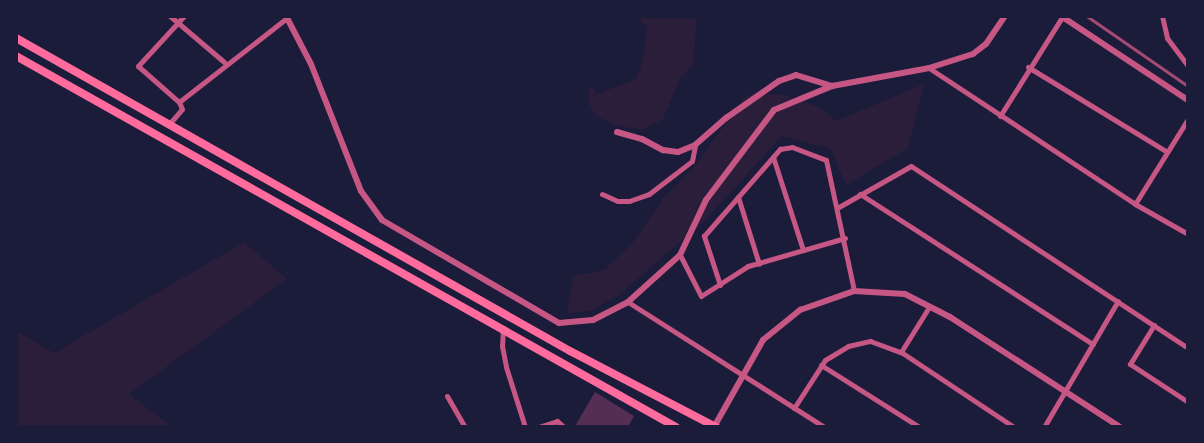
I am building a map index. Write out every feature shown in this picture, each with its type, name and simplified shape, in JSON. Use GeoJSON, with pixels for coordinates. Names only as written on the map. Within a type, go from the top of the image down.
{"type":"FeatureCollection","features":[{"type":"Feature","properties":{"kind":"highway"},"geometry":{"type":"LineString","coordinates":[[16,38],[170,123],[570,351],[715,426]]}},
{"type":"Feature","properties":{"kind":"highway"},"geometry":{"type":"LineString","coordinates":[[16,56],[503,327],[676,427]]}},
{"type":"Feature","properties":{"kind":"street"},"geometry":{"type":"LineString","coordinates":[[170,16],[224,62]]}},
{"type":"Feature","properties":{"kind":"street"},"geometry":{"type":"LineString","coordinates":[[170,123],[182,109],[179,102],[138,66],[184,16]]}},
{"type":"Feature","properties":{"kind":"street"},"geometry":{"type":"LineString","coordinates":[[179,102],[286,17],[311,64],[361,191],[382,220],[559,323],[593,320],[628,302],[680,255],[706,200],[774,110],[832,86],[929,68],[973,54],[986,44],[1005,16]]}},
{"type":"Feature","properties":{"kind":"street"},"geometry":{"type":"LineString","coordinates":[[1162,16],[1167,38],[1188,66]]}},
{"type":"Feature","properties":{"kind":"street"},"geometry":{"type":"LineString","coordinates":[[1000,116],[1028,67],[1062,17],[1188,100]]}},
{"type":"Feature","properties":{"kind":"street"},"geometry":{"type":"LineString","coordinates":[[1028,67],[1167,152]]}},
{"type":"Feature","properties":{"kind":"street"},"geometry":{"type":"LineString","coordinates":[[929,68],[1135,204],[1188,234]]}},
{"type":"Feature","properties":{"kind":"street"},"geometry":{"type":"LineString","coordinates":[[617,132],[642,139],[663,150],[678,152],[695,146],[726,118],[779,81],[796,75],[832,86]]}},
{"type":"Feature","properties":{"kind":"street"},"geometry":{"type":"LineString","coordinates":[[1135,204],[1188,119]]}},
{"type":"Feature","properties":{"kind":"street"},"geometry":{"type":"LineString","coordinates":[[602,194],[618,201],[649,194],[692,161],[695,146]]}},
{"type":"Feature","properties":{"kind":"street"},"geometry":{"type":"LineString","coordinates":[[720,285],[704,236],[780,149],[792,147],[826,160],[845,238],[854,290]]}},
{"type":"Feature","properties":{"kind":"street"},"geometry":{"type":"LineString","coordinates":[[773,157],[803,250]]}},
{"type":"Feature","properties":{"kind":"street"},"geometry":{"type":"LineString","coordinates":[[837,208],[911,166],[1188,348]]}},
{"type":"Feature","properties":{"kind":"street"},"geometry":{"type":"LineString","coordinates":[[860,194],[1093,344]]}},
{"type":"Feature","properties":{"kind":"street"},"geometry":{"type":"LineString","coordinates":[[738,197],[759,264]]}},
{"type":"Feature","properties":{"kind":"street"},"geometry":{"type":"LineString","coordinates":[[680,255],[701,296],[748,266],[845,238]]}},
{"type":"Feature","properties":{"kind":"street"},"geometry":{"type":"LineString","coordinates":[[715,426],[763,340],[784,321],[800,310],[854,290],[905,294],[930,307],[1120,427]]}},
{"type":"Feature","properties":{"kind":"street"},"geometry":{"type":"LineString","coordinates":[[1044,427],[1118,301]]}},
{"type":"Feature","properties":{"kind":"street"},"geometry":{"type":"LineString","coordinates":[[628,302],[824,427]]}},
{"type":"Feature","properties":{"kind":"street"},"geometry":{"type":"LineString","coordinates":[[901,352],[930,307]]}},
{"type":"Feature","properties":{"kind":"street"},"geometry":{"type":"LineString","coordinates":[[1154,325],[1130,364],[1188,402]]}},
{"type":"Feature","properties":{"kind":"street"},"geometry":{"type":"LineString","coordinates":[[503,327],[502,346],[525,427]]}},
{"type":"Feature","properties":{"kind":"street"},"geometry":{"type":"LineString","coordinates":[[794,408],[821,365],[848,346],[870,342],[901,352],[1014,427]]}},
{"type":"Feature","properties":{"kind":"street"},"geometry":{"type":"LineString","coordinates":[[821,365],[919,427]]}},
{"type":"Feature","properties":{"kind":"street"},"geometry":{"type":"LineString","coordinates":[[447,396],[465,427]]}},
{"type":"Feature","properties":{"kind":"street"},"geometry":{"type":"LineString","coordinates":[[539,427],[557,421],[564,427]]}},
{"type":"Feature","properties":{"kind":"shaded area"},"geometry":{"type":"Polygon","coordinates":[[[637,16],[697,19],[693,65],[680,79],[663,119],[642,130],[614,125],[596,116],[589,103],[588,89],[593,87],[597,94],[635,80],[641,68],[647,28],[637,16]]]}},
{"type":"Feature","properties":{"kind":"shaded area"},"geometry":{"type":"Polygon","coordinates":[[[924,84],[908,148],[846,185],[831,149],[782,136],[705,220],[619,295],[592,310],[567,314],[573,276],[604,270],[631,245],[662,200],[693,168],[745,97],[754,93],[784,95],[819,107],[836,121],[924,84]]]}},
{"type":"Feature","properties":{"kind":"shaded area"},"geometry":{"type":"Polygon","coordinates":[[[244,242],[287,279],[129,394],[172,427],[16,427],[16,331],[54,353],[244,242]]]}},
{"type":"Feature","properties":{"kind":"building"},"geometry":{"type":"Polygon","coordinates":[[[595,392],[634,416],[628,427],[575,426],[595,392]]]}},
{"type":"Feature","properties":{"kind":"railway"},"geometry":{"type":"LineString","coordinates":[[1087,16],[1188,86]]}}]}
